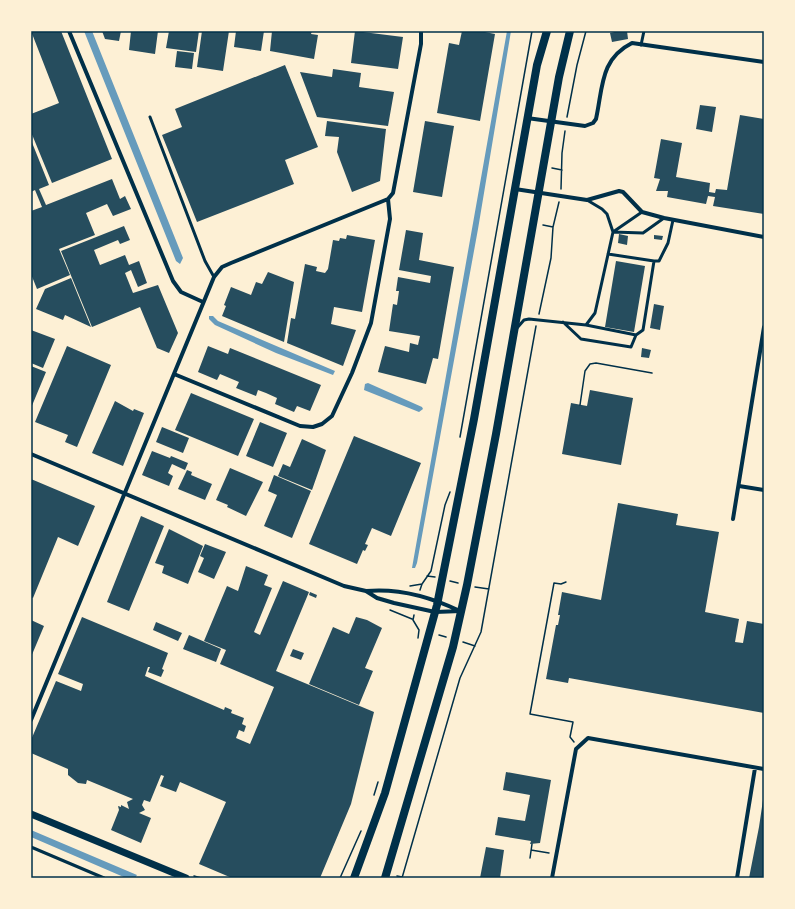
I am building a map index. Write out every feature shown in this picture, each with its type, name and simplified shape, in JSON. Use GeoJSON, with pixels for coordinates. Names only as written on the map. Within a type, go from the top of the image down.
{"type":"FeatureCollection","features":[{"type":"Feature","properties":{"kind":"main road"},"geometry":{"type":"LineString","coordinates":[[354,878],[386,793],[438,600],[474,419],[537,65],[547,31]]}},
{"type":"Feature","properties":{"kind":"main road"},"geometry":{"type":"LineString","coordinates":[[385,878],[453,647],[478,536],[560,71],[570,31]]}},
{"type":"Feature","properties":{"kind":"street"},"geometry":{"type":"LineString","coordinates":[[69,31],[173,281],[181,292],[203,302]]}},
{"type":"Feature","properties":{"kind":"street"},"geometry":{"type":"LineString","coordinates":[[31,720],[214,276],[222,267],[231,263],[388,199],[395,189],[421,44],[421,31]]}},
{"type":"Feature","properties":{"kind":"street"},"geometry":{"type":"LineString","coordinates":[[527,118],[585,126],[593,123],[596,119],[608,62],[615,54],[632,43],[764,62]]}},
{"type":"Feature","properties":{"kind":"street"},"geometry":{"type":"LineString","coordinates":[[515,189],[587,200],[620,191],[623,192],[642,212],[673,220],[764,237]]}},
{"type":"Feature","properties":{"kind":"street"},"geometry":{"type":"LineString","coordinates":[[174,374],[300,426],[313,427],[322,424],[332,416],[352,373],[371,323],[390,218],[388,199]]}},
{"type":"Feature","properties":{"kind":"street"},"geometry":{"type":"LineString","coordinates":[[733,519],[764,327]]}},
{"type":"Feature","properties":{"kind":"street"},"geometry":{"type":"LineString","coordinates":[[31,454],[344,586],[366,591],[394,591],[438,600],[461,611]]}},
{"type":"Feature","properties":{"kind":"street"},"geometry":{"type":"LineString","coordinates":[[739,486],[764,490]]}},
{"type":"Feature","properties":{"kind":"street"},"geometry":{"type":"LineString","coordinates":[[366,591],[377,598],[435,612],[461,611]]}},
{"type":"Feature","properties":{"kind":"street"},"geometry":{"type":"LineString","coordinates":[[552,878],[576,749],[588,738],[764,769]]}},
{"type":"Feature","properties":{"kind":"street"},"geometry":{"type":"LineString","coordinates":[[737,878],[756,768]]}},
{"type":"Feature","properties":{"kind":"street"},"geometry":{"type":"LineString","coordinates":[[31,814],[178,877],[186,878]]}},
{"type":"Feature","properties":{"kind":"lane"},"geometry":{"type":"LineString","coordinates":[[641,44],[644,31]]}},
{"type":"Feature","properties":{"kind":"lane"},"geometry":{"type":"LineString","coordinates":[[150,117],[205,261],[214,276]]}},
{"type":"Feature","properties":{"kind":"lane"},"geometry":{"type":"LineString","coordinates":[[586,325],[595,312],[613,232],[607,214],[602,209],[587,200]]}},
{"type":"Feature","properties":{"kind":"lane"},"geometry":{"type":"LineString","coordinates":[[613,232],[642,212]]}},
{"type":"Feature","properties":{"kind":"lane"},"geometry":{"type":"LineString","coordinates":[[613,232],[643,233],[664,218]]}},
{"type":"Feature","properties":{"kind":"lane"},"geometry":{"type":"LineString","coordinates":[[608,254],[659,261],[668,243],[673,220]]}},
{"type":"Feature","properties":{"kind":"lane"},"geometry":{"type":"LineString","coordinates":[[563,322],[581,339],[631,347],[636,335],[643,330],[654,261]]}},
{"type":"Feature","properties":{"kind":"lane"},"geometry":{"type":"LineString","coordinates":[[515,331],[524,320],[537,320],[586,325],[636,335]]}},
{"type":"Feature","properties":{"kind":"lane"},"geometry":{"type":"LineString","coordinates":[[31,847],[104,878]]}},
{"type":"Feature","properties":{"kind":"path"},"geometry":{"type":"LineString","coordinates":[[460,439],[532,31]]}},
{"type":"Feature","properties":{"kind":"path"},"geometry":{"type":"LineString","coordinates":[[397,876],[402,878],[460,678],[481,632],[537,320],[551,258],[553,227],[560,196],[562,145],[577,65],[586,31]]}},
{"type":"Feature","properties":{"kind":"path"},"geometry":{"type":"LineString","coordinates":[[580,404],[585,371],[590,364],[596,363],[652,372]]}},
{"type":"Feature","properties":{"kind":"path"},"geometry":{"type":"LineString","coordinates":[[419,596],[422,584],[431,571],[445,505],[452,485]]}},
{"type":"Feature","properties":{"kind":"path"},"geometry":{"type":"LineString","coordinates":[[566,582],[561,584],[554,583],[530,714],[573,722],[570,737],[573,738],[576,749]]}},
{"type":"Feature","properties":{"kind":"path"},"geometry":{"type":"LineString","coordinates":[[416,608],[413,620],[419,630],[418,638]]}},
{"type":"Feature","properties":{"kind":"path"},"geometry":{"type":"LineString","coordinates":[[373,797],[380,776]]}},
{"type":"Feature","properties":{"kind":"path"},"geometry":{"type":"LineString","coordinates":[[340,878],[363,825]]}},
{"type":"Feature","properties":{"kind":"path"},"geometry":{"type":"LineString","coordinates":[[530,858],[532,844]]}},
{"type":"Feature","properties":{"kind":"path"},"geometry":{"type":"LineString","coordinates":[[531,850],[557,854]]}},
{"type":"Feature","properties":{"kind":"water"},"geometry":{"type":"Polygon","coordinates":[[[84,31],[92,31],[183,258],[180,264],[176,261],[84,31]]]}},
{"type":"Feature","properties":{"kind":"water"},"geometry":{"type":"Polygon","coordinates":[[[507,31],[511,31],[478,229],[417,563],[415,568],[412,568],[507,31]]]}},
{"type":"Feature","properties":{"kind":"water"},"geometry":{"type":"Polygon","coordinates":[[[209,316],[213,316],[218,321],[335,371],[333,375],[276,353],[215,325],[209,319],[209,316]]]}},
{"type":"Feature","properties":{"kind":"water"},"geometry":{"type":"Polygon","coordinates":[[[368,383],[422,407],[423,409],[419,412],[364,390],[365,384],[368,383]]]}},
{"type":"Feature","properties":{"kind":"water"},"geometry":{"type":"Polygon","coordinates":[[[31,830],[137,875],[135,878],[126,878],[31,837],[31,830]]]}},
{"type":"Feature","properties":{"kind":"building"},"geometry":{"type":"Polygon","coordinates":[[[31,31],[61,31],[112,159],[52,183],[31,132],[31,114],[59,103],[31,31]]]}},
{"type":"Feature","properties":{"kind":"building"},"geometry":{"type":"Polygon","coordinates":[[[102,31],[121,31],[119,41],[105,39],[102,31]]]}},
{"type":"Feature","properties":{"kind":"building"},"geometry":{"type":"Polygon","coordinates":[[[131,31],[158,31],[155,54],[129,50],[131,31]]]}},
{"type":"Feature","properties":{"kind":"building"},"geometry":{"type":"Polygon","coordinates":[[[169,31],[199,31],[196,52],[166,48],[169,31]]]}},
{"type":"Feature","properties":{"kind":"building"},"geometry":{"type":"Polygon","coordinates":[[[202,31],[229,31],[223,71],[197,67],[202,31]]]}},
{"type":"Feature","properties":{"kind":"building"},"geometry":{"type":"Polygon","coordinates":[[[236,31],[264,31],[261,51],[234,47],[236,31]]]}},
{"type":"Feature","properties":{"kind":"building"},"geometry":{"type":"Polygon","coordinates":[[[272,31],[312,31],[311,34],[318,35],[314,59],[270,51],[272,31]]]}},
{"type":"Feature","properties":{"kind":"building"},"geometry":{"type":"Polygon","coordinates":[[[355,31],[403,37],[398,69],[351,63],[355,31]]]}},
{"type":"Feature","properties":{"kind":"building"},"geometry":{"type":"Polygon","coordinates":[[[462,31],[480,31],[495,34],[480,121],[437,113],[449,43],[459,45],[462,31]]]}},
{"type":"Feature","properties":{"kind":"building"},"geometry":{"type":"Polygon","coordinates":[[[627,31],[628,39],[612,42],[610,33],[627,31]]]}},
{"type":"Feature","properties":{"kind":"building"},"geometry":{"type":"Polygon","coordinates":[[[177,51],[194,53],[192,69],[175,67],[177,51]]]}},
{"type":"Feature","properties":{"kind":"building"},"geometry":{"type":"Polygon","coordinates":[[[285,65],[318,147],[285,160],[294,184],[197,222],[162,135],[182,127],[175,109],[285,65]]]}},
{"type":"Feature","properties":{"kind":"building"},"geometry":{"type":"Polygon","coordinates":[[[333,69],[361,73],[359,87],[394,92],[388,126],[317,117],[300,72],[332,77],[333,69]]]}},
{"type":"Feature","properties":{"kind":"building"},"geometry":{"type":"Polygon","coordinates":[[[700,105],[716,107],[712,132],[696,129],[700,105]]]}},
{"type":"Feature","properties":{"kind":"building"},"geometry":{"type":"Polygon","coordinates":[[[740,115],[764,119],[764,214],[713,206],[715,197],[708,196],[706,204],[667,197],[668,191],[656,191],[660,179],[654,178],[661,139],[682,143],[676,177],[710,183],[709,192],[715,193],[716,189],[727,190],[740,115]]]}},
{"type":"Feature","properties":{"kind":"building"},"geometry":{"type":"Polygon","coordinates":[[[327,121],[386,129],[380,181],[352,192],[337,152],[339,137],[325,136],[327,121]]]}},
{"type":"Feature","properties":{"kind":"building"},"geometry":{"type":"Polygon","coordinates":[[[425,121],[454,126],[442,197],[413,192],[425,121]]]}},
{"type":"Feature","properties":{"kind":"building"},"geometry":{"type":"Polygon","coordinates":[[[31,140],[49,185],[39,189],[46,205],[112,179],[120,199],[125,196],[131,209],[113,216],[107,204],[86,213],[95,235],[59,249],[70,275],[37,289],[31,274],[31,211],[42,207],[35,190],[31,192],[31,140]]]}},
{"type":"Feature","properties":{"kind":"building"},"geometry":{"type":"Polygon","coordinates":[[[124,226],[130,240],[120,244],[118,240],[94,250],[100,265],[125,255],[129,265],[139,261],[147,283],[138,287],[131,270],[125,273],[133,293],[158,285],[178,333],[169,353],[157,348],[140,307],[92,327],[61,251],[124,226]]]}},
{"type":"Feature","properties":{"kind":"building"},"geometry":{"type":"Polygon","coordinates":[[[406,230],[423,233],[419,260],[454,267],[438,359],[433,358],[426,384],[378,372],[385,346],[409,352],[410,343],[418,345],[420,336],[389,331],[393,304],[397,305],[399,291],[396,291],[398,277],[430,283],[431,276],[399,270],[406,230]]]}},
{"type":"Feature","properties":{"kind":"building"},"geometry":{"type":"Polygon","coordinates":[[[619,234],[628,236],[627,245],[618,243],[619,234]]]}},
{"type":"Feature","properties":{"kind":"building"},"geometry":{"type":"Polygon","coordinates":[[[347,235],[375,240],[362,312],[334,307],[331,324],[356,330],[343,366],[287,343],[291,318],[295,319],[305,264],[317,267],[316,271],[325,273],[328,269],[333,240],[339,241],[340,238],[346,239],[347,235]]]}},
{"type":"Feature","properties":{"kind":"building"},"geometry":{"type":"Polygon","coordinates":[[[654,235],[663,236],[662,240],[654,239],[654,235]]]}},
{"type":"Feature","properties":{"kind":"building"},"geometry":{"type":"Polygon","coordinates":[[[616,261],[645,266],[634,332],[605,327],[616,261]]]}},
{"type":"Feature","properties":{"kind":"building"},"geometry":{"type":"Polygon","coordinates":[[[268,272],[294,282],[284,342],[222,316],[226,306],[224,305],[231,287],[251,295],[256,282],[262,284],[268,272]]]}},
{"type":"Feature","properties":{"kind":"building"},"geometry":{"type":"Polygon","coordinates":[[[71,278],[91,327],[65,315],[63,320],[36,309],[45,289],[71,278]]]}},
{"type":"Feature","properties":{"kind":"building"},"geometry":{"type":"Polygon","coordinates":[[[654,304],[664,306],[660,330],[650,328],[654,304]]]}},
{"type":"Feature","properties":{"kind":"building"},"geometry":{"type":"Polygon","coordinates":[[[31,330],[55,339],[43,368],[31,363],[31,330]]]}},
{"type":"Feature","properties":{"kind":"building"},"geometry":{"type":"Polygon","coordinates":[[[67,346],[111,365],[77,447],[65,442],[68,435],[35,422],[67,346]]]}},
{"type":"Feature","properties":{"kind":"building"},"geometry":{"type":"Polygon","coordinates":[[[208,346],[228,354],[230,348],[321,385],[310,411],[297,406],[294,412],[275,404],[277,398],[266,393],[258,390],[256,396],[236,388],[239,382],[220,374],[217,380],[198,372],[208,346]]]}},
{"type":"Feature","properties":{"kind":"building"},"geometry":{"type":"Polygon","coordinates":[[[642,348],[651,350],[649,358],[641,357],[642,348]]]}},
{"type":"Feature","properties":{"kind":"building"},"geometry":{"type":"Polygon","coordinates":[[[31,366],[46,372],[31,408],[31,366]]]}},
{"type":"Feature","properties":{"kind":"building"},"geometry":{"type":"Polygon","coordinates":[[[590,390],[633,398],[621,465],[562,454],[571,403],[587,406],[590,390]]]}},
{"type":"Feature","properties":{"kind":"building"},"geometry":{"type":"Polygon","coordinates":[[[191,393],[254,419],[238,456],[175,430],[191,393]]]}},
{"type":"Feature","properties":{"kind":"building"},"geometry":{"type":"Polygon","coordinates":[[[115,401],[133,411],[134,409],[144,413],[123,466],[92,453],[115,401]]]}},
{"type":"Feature","properties":{"kind":"building"},"geometry":{"type":"Polygon","coordinates":[[[260,422],[287,433],[273,467],[246,456],[260,422]]]}},
{"type":"Feature","properties":{"kind":"building"},"geometry":{"type":"Polygon","coordinates":[[[162,427],[189,438],[183,453],[156,442],[162,427]]]}},
{"type":"Feature","properties":{"kind":"building"},"geometry":{"type":"Polygon","coordinates":[[[354,436],[421,463],[391,536],[372,528],[365,544],[368,545],[365,551],[363,550],[357,564],[309,544],[354,436]]]}},
{"type":"Feature","properties":{"kind":"building"},"geometry":{"type":"Polygon","coordinates":[[[302,439],[326,450],[312,490],[278,476],[283,464],[290,467],[302,439]]]}},
{"type":"Feature","properties":{"kind":"building"},"geometry":{"type":"Polygon","coordinates":[[[152,451],[170,458],[171,456],[188,463],[185,470],[172,464],[168,473],[173,476],[169,486],[142,475],[152,451]]]}},
{"type":"Feature","properties":{"kind":"building"},"geometry":{"type":"Polygon","coordinates":[[[230,468],[263,482],[246,516],[227,507],[228,505],[216,500],[230,468]]]}},
{"type":"Feature","properties":{"kind":"building"},"geometry":{"type":"Polygon","coordinates":[[[187,470],[192,472],[191,475],[212,484],[205,500],[178,489],[187,470]]]}},
{"type":"Feature","properties":{"kind":"building"},"geometry":{"type":"Polygon","coordinates":[[[274,475],[311,491],[292,538],[264,526],[277,495],[268,491],[274,475]]]}},
{"type":"Feature","properties":{"kind":"building"},"geometry":{"type":"Polygon","coordinates":[[[31,479],[95,506],[78,546],[58,537],[33,598],[31,597],[31,479]]]}},
{"type":"Feature","properties":{"kind":"building"},"geometry":{"type":"Polygon","coordinates":[[[618,503],[678,514],[676,525],[719,532],[705,612],[739,619],[735,642],[743,643],[747,621],[764,624],[764,713],[569,678],[568,683],[546,679],[556,625],[558,625],[560,615],[558,615],[562,592],[601,600],[618,503]]]}},
{"type":"Feature","properties":{"kind":"building"},"geometry":{"type":"Polygon","coordinates":[[[141,516],[164,526],[129,611],[107,602],[141,516]]]}},
{"type":"Feature","properties":{"kind":"building"},"geometry":{"type":"Polygon","coordinates":[[[169,529],[203,546],[188,584],[162,573],[164,566],[155,563],[169,529]]]}},
{"type":"Feature","properties":{"kind":"building"},"geometry":{"type":"Polygon","coordinates":[[[205,544],[226,552],[214,579],[198,572],[204,558],[200,556],[205,544]]]}},
{"type":"Feature","properties":{"kind":"building"},"geometry":{"type":"Polygon","coordinates":[[[246,566],[268,575],[264,585],[272,588],[254,632],[260,635],[283,581],[309,592],[276,671],[374,712],[351,804],[320,878],[232,878],[199,864],[226,802],[180,782],[176,792],[160,786],[164,776],[161,775],[150,802],[144,800],[142,805],[145,810],[139,813],[151,818],[141,843],[111,830],[119,810],[118,806],[121,807],[121,805],[129,809],[127,802],[133,799],[87,780],[86,784],[78,783],[68,775],[68,769],[31,753],[31,740],[56,681],[81,691],[83,684],[58,674],[82,617],[168,653],[162,669],[164,670],[161,677],[148,672],[150,667],[148,667],[145,676],[224,710],[225,707],[232,710],[231,713],[244,718],[242,724],[246,726],[244,732],[239,730],[236,738],[250,744],[274,687],[220,664],[226,650],[204,641],[227,586],[238,591],[246,566]]]}},
{"type":"Feature","properties":{"kind":"building"},"geometry":{"type":"Polygon","coordinates":[[[310,592],[317,595],[316,598],[309,595],[310,592]]]}},
{"type":"Feature","properties":{"kind":"building"},"geometry":{"type":"Polygon","coordinates":[[[356,617],[367,620],[382,628],[365,668],[373,671],[359,705],[309,684],[333,627],[349,634],[356,617]]]}},
{"type":"Feature","properties":{"kind":"building"},"geometry":{"type":"Polygon","coordinates":[[[31,620],[44,626],[31,657],[31,620]]]}},
{"type":"Feature","properties":{"kind":"building"},"geometry":{"type":"Polygon","coordinates":[[[156,622],[182,633],[178,641],[153,630],[156,622]]]}},
{"type":"Feature","properties":{"kind":"building"},"geometry":{"type":"Polygon","coordinates":[[[189,635],[221,649],[216,662],[183,649],[189,635]]]}},
{"type":"Feature","properties":{"kind":"building"},"geometry":{"type":"Polygon","coordinates":[[[293,649],[304,653],[301,660],[290,656],[293,649]]]}},
{"type":"Feature","properties":{"kind":"building"},"geometry":{"type":"Polygon","coordinates":[[[506,772],[551,780],[540,843],[530,844],[531,841],[495,835],[498,817],[525,821],[530,795],[503,790],[506,772]]]}},
{"type":"Feature","properties":{"kind":"building"},"geometry":{"type":"Polygon","coordinates":[[[763,800],[764,878],[749,878],[759,827],[763,800]]]}},
{"type":"Feature","properties":{"kind":"building"},"geometry":{"type":"Polygon","coordinates":[[[486,847],[504,850],[500,878],[480,878],[486,847]]]}}]}
